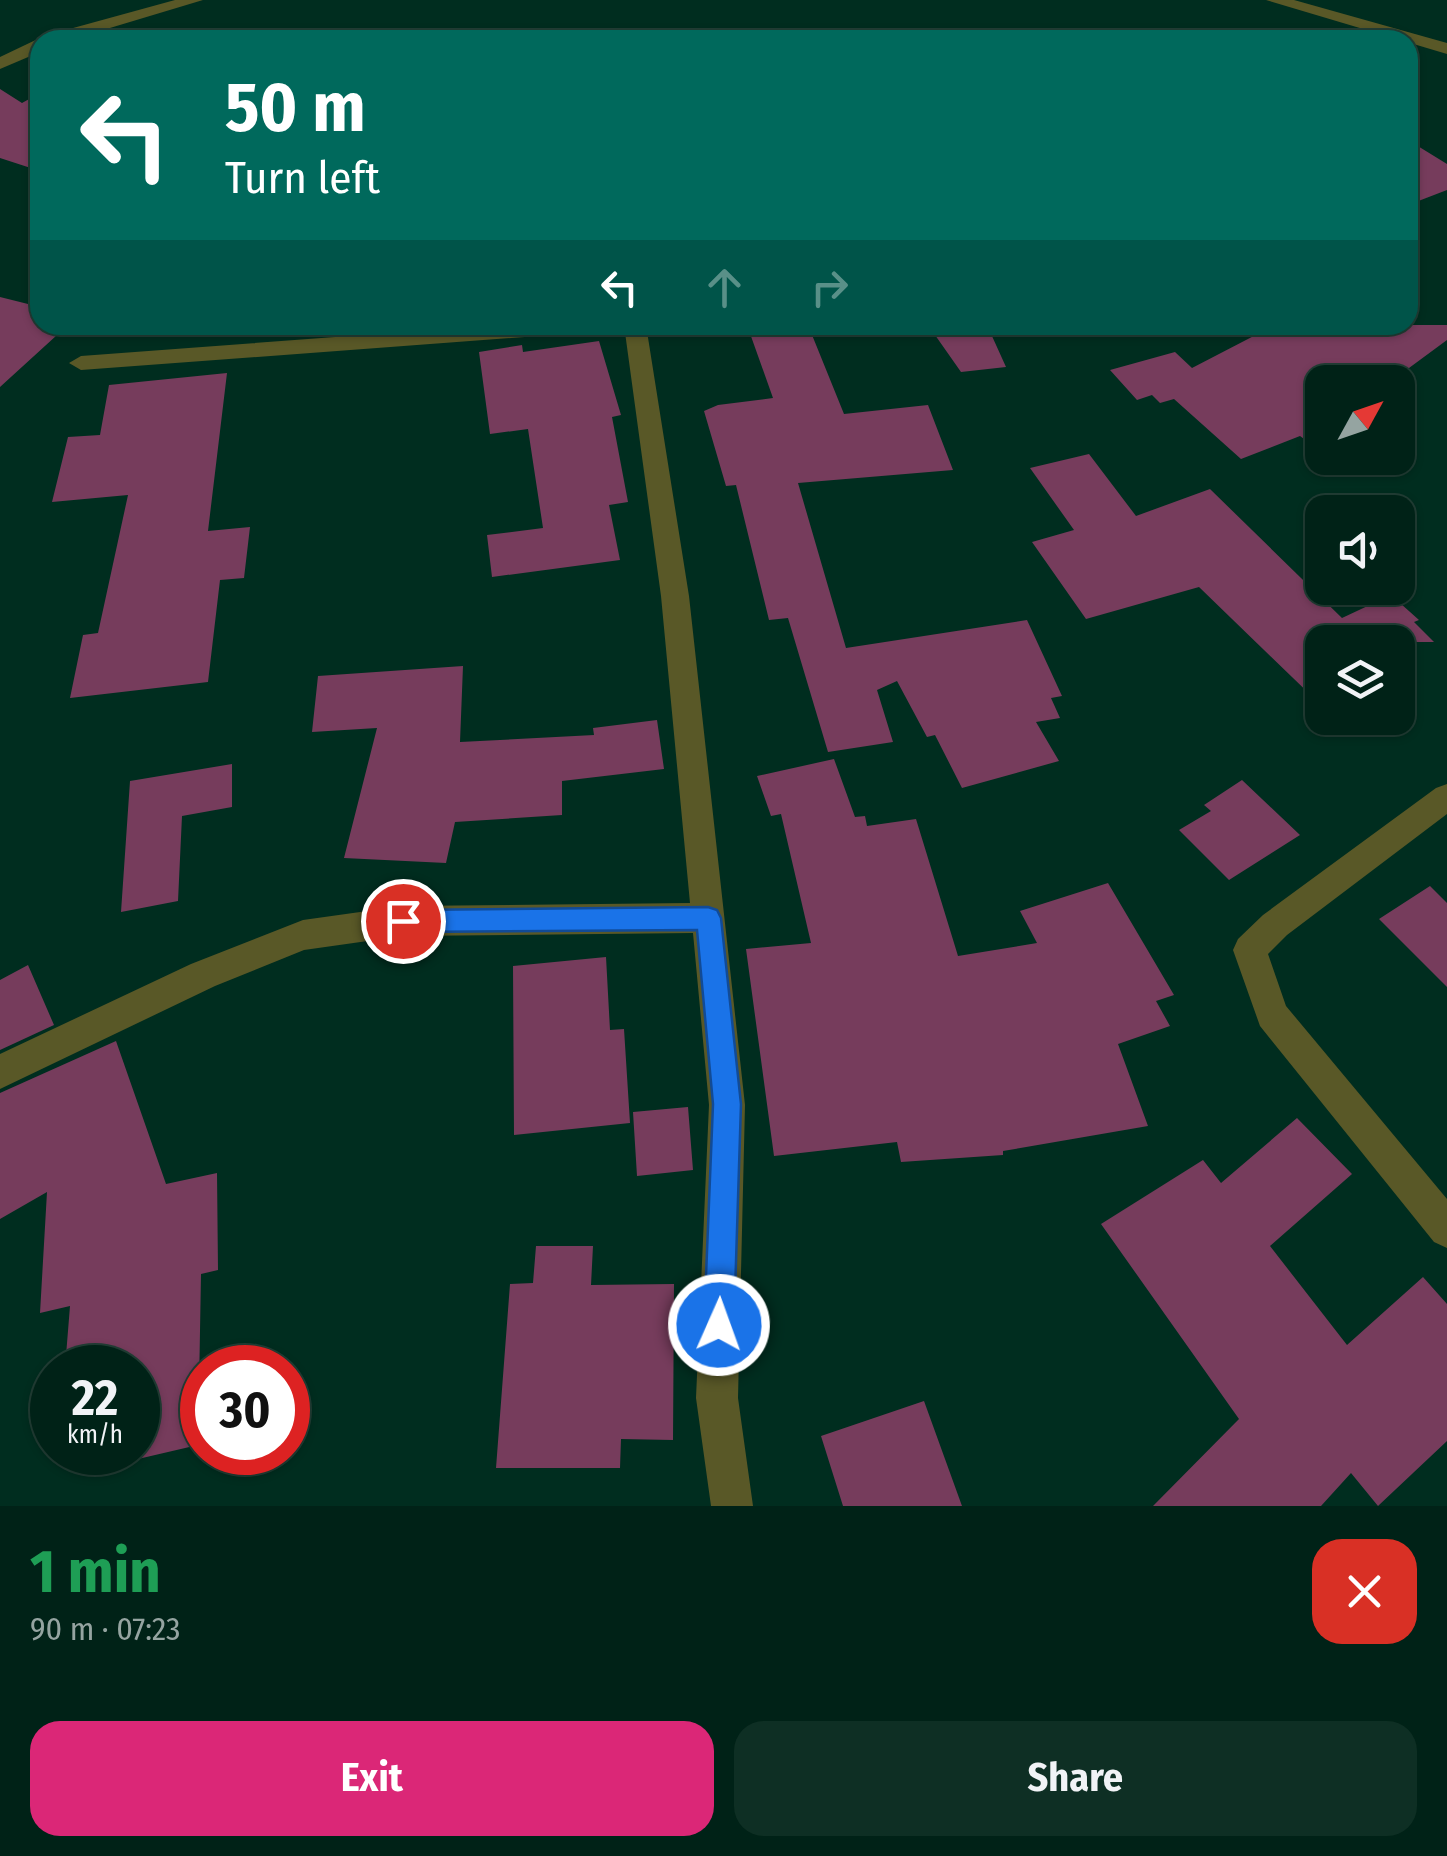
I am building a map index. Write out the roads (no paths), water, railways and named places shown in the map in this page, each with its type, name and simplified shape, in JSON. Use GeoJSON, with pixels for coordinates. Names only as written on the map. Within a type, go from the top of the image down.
{"type":"FeatureCollection","features":[{"type":"Feature","properties":{"kind":"street"},"geometry":{"type":"LineString","coordinates":[[86,30],[194,0]]}},
{"type":"Feature","properties":{"kind":"street"},"geometry":{"type":"LineString","coordinates":[[1275,0],[1380,30]]}},
{"type":"Feature","properties":{"kind":"street"},"geometry":{"type":"LineString","coordinates":[[1418,41],[1447,49]]}},
{"type":"Feature","properties":{"kind":"street"},"geometry":{"type":"LineString","coordinates":[[0,64],[30,50]]}},
{"type":"Feature","properties":{"kind":"street"},"geometry":{"type":"LineString","coordinates":[[81,363],[458,335]]}},
{"type":"Feature","properties":{"kind":"street"},"geometry":{"type":"LineString","coordinates":[[636,335],[675,596],[727,1104],[717,1398],[732,1506]]}},
{"type":"Feature","properties":{"kind":"street"},"geometry":{"type":"LineString","coordinates":[[1447,797],[1275,925],[1250,950],[1272,1015],[1447,1229]]}},
{"type":"Feature","properties":{"kind":"street"},"geometry":{"type":"LineString","coordinates":[[0,1072],[203,975],[303,935],[403,921],[708,918]]}}]}
